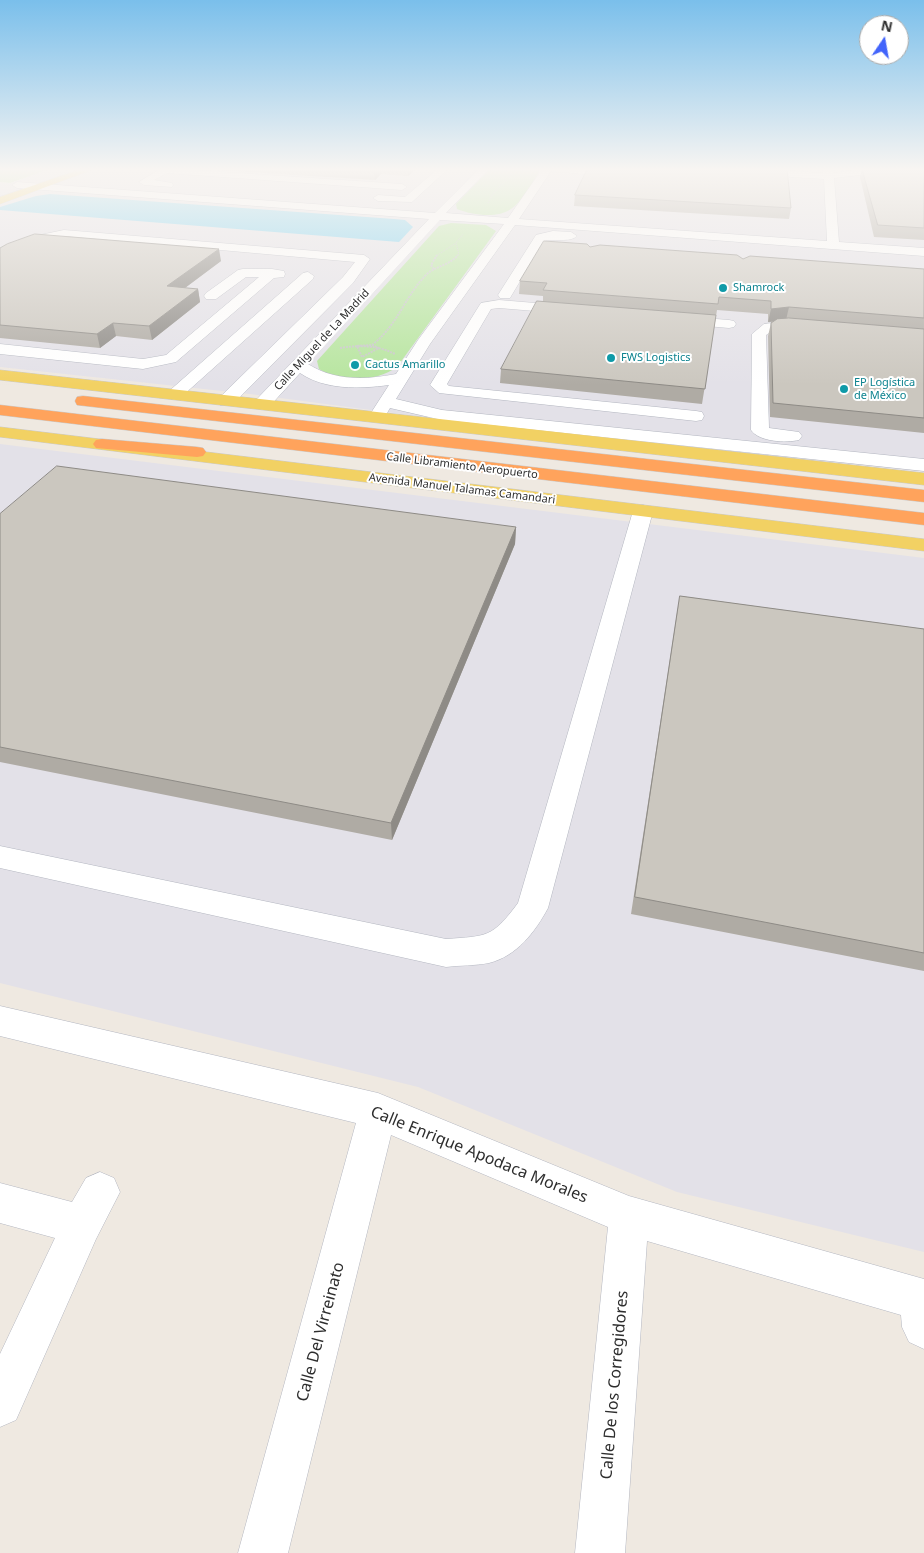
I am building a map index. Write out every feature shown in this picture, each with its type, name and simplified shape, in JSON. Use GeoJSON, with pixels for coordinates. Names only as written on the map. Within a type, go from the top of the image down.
{"type":"FeatureCollection","features":[{"type":"Feature","properties":{"kind":"highway","name":"Calle Libramiento Aeropuerto"},"geometry":{"type":"LineString","coordinates":[[0,392],[924,496]]}},
{"type":"Feature","properties":{"kind":"highway"},"geometry":{"type":"LineString","coordinates":[[226,401],[427,440]]}},
{"type":"Feature","properties":{"kind":"highway","name":"Calle Libramiento Aeropuerto"},"geometry":{"type":"LineString","coordinates":[[0,410],[494,470],[924,519]]}},
{"type":"Feature","properties":{"kind":"highway"},"geometry":{"type":"LineString","coordinates":[[102,444],[342,463],[494,470]]}},
{"type":"Feature","properties":{"kind":"main road"},"geometry":{"type":"LineString","coordinates":[[0,375],[924,479]]}},
{"type":"Feature","properties":{"kind":"main road"},"geometry":{"type":"LineString","coordinates":[[504,421],[620,445]]}},
{"type":"Feature","properties":{"kind":"main road","name":"Avenida Manuel Talamas Camandari"},"geometry":{"type":"LineString","coordinates":[[0,432],[924,545]]}},
{"type":"Feature","properties":{"kind":"street"},"geometry":{"type":"LineString","coordinates":[[0,254],[35,240]]}},
{"type":"Feature","properties":{"kind":"street"},"geometry":{"type":"LineString","coordinates":[[153,240],[362,258],[364,259],[363,262]]}},
{"type":"Feature","properties":{"kind":"street","name":"Calle Miguel de La Madrid"},"geometry":{"type":"LineString","coordinates":[[262,404],[414,240]]}},
{"type":"Feature","properties":{"kind":"street"},"geometry":{"type":"LineString","coordinates":[[502,240],[439,351],[438,385],[445,390],[696,416]]}},
{"type":"Feature","properties":{"kind":"street"},"geometry":{"type":"LineString","coordinates":[[506,295],[539,240]]}},
{"type":"Feature","properties":{"kind":"street"},"geometry":{"type":"LineString","coordinates":[[701,240],[916,258],[924,252]]}},
{"type":"Feature","properties":{"kind":"street"},"geometry":{"type":"LineString","coordinates":[[743,240],[833,245],[882,254]]}},
{"type":"Feature","properties":{"kind":"street"},"geometry":{"type":"LineString","coordinates":[[833,240],[833,245]]}},
{"type":"Feature","properties":{"kind":"street"},"geometry":{"type":"LineString","coordinates":[[226,401],[348,280],[363,262],[398,258]]}},
{"type":"Feature","properties":{"kind":"street"},"geometry":{"type":"LineString","coordinates":[[211,296],[243,273],[272,273],[348,280]]}},
{"type":"Feature","properties":{"kind":"street"},"geometry":{"type":"LineString","coordinates":[[0,349],[143,364],[161,361],[176,356],[272,273]]}},
{"type":"Feature","properties":{"kind":"street"},"geometry":{"type":"LineString","coordinates":[[174,395],[308,276]]}},
{"type":"Feature","properties":{"kind":"street"},"geometry":{"type":"LineString","coordinates":[[376,417],[403,377],[439,351],[490,304],[585,312]]}},
{"type":"Feature","properties":{"kind":"street"},"geometry":{"type":"LineString","coordinates":[[230,309],[267,312]]}},
{"type":"Feature","properties":{"kind":"street"},"geometry":{"type":"LineString","coordinates":[[662,318],[729,324]]}},
{"type":"Feature","properties":{"kind":"street"},"geometry":{"type":"LineString","coordinates":[[825,329],[774,326],[767,328],[759,334],[759,428],[764,433],[857,442]]}},
{"type":"Feature","properties":{"kind":"street"},"geometry":{"type":"LineString","coordinates":[[176,356],[213,360]]}},
{"type":"Feature","properties":{"kind":"street"},"geometry":{"type":"LineString","coordinates":[[299,366],[316,375],[343,381],[374,382],[403,377]]}},
{"type":"Feature","properties":{"kind":"street"},"geometry":{"type":"LineString","coordinates":[[386,402],[442,415],[924,465]]}},
{"type":"Feature","properties":{"kind":"street"},"geometry":{"type":"LineString","coordinates":[[0,857],[446,953],[489,949],[513,934],[532,908],[643,511]]}},
{"type":"Feature","properties":{"kind":"street","name":"Calle Enrique Apodaca Morales"},"geometry":{"type":"LineString","coordinates":[[0,1021],[378,1111],[629,1216],[923,1309]]}},
{"type":"Feature","properties":{"kind":"street","name":"Calle Del Virreinato"},"geometry":{"type":"LineString","coordinates":[[263,1553],[378,1111]]}},
{"type":"Feature","properties":{"kind":"street"},"geometry":{"type":"LineString","coordinates":[[0,1203],[91,1209],[0,1404]]}},
{"type":"Feature","properties":{"kind":"street","name":"Calle De los Corregidores"},"geometry":{"type":"LineString","coordinates":[[600,1553],[629,1216]]}},
{"type":"Feature","properties":{"kind":"path"},"geometry":{"type":"LineString","coordinates":[[372,345],[381,339],[398,319],[424,275],[434,269],[448,265],[459,254],[456,243],[436,256],[431,265],[434,269]]}},
{"type":"Feature","properties":{"kind":"path"},"geometry":{"type":"LineString","coordinates":[[336,349],[372,345],[394,353],[397,357]]}},
{"type":"Feature","properties":{"kind":"path"},"geometry":{"type":"LineString","coordinates":[[357,346],[379,348]]}},
{"type":"Feature","properties":{"kind":"path"},"geometry":{"type":"LineString","coordinates":[[357,346],[362,358],[379,348]]}},
{"type":"Feature","properties":{"kind":"shaded area"},"geometry":{"type":"Polygon","coordinates":[[[0,240],[924,240],[924,472],[439,419],[250,394],[0,367],[0,240]]]}},
{"type":"Feature","properties":{"kind":"shaded area"},"geometry":{"type":"Polygon","coordinates":[[[0,444],[924,558],[924,1252],[677,1192],[418,1087],[0,983],[0,444]]]}},
{"type":"Feature","properties":{"kind":"green space"},"geometry":{"type":"Polygon","coordinates":[[[426,240],[489,240],[397,367],[379,376],[358,379],[328,374],[319,369],[317,361],[426,240]]]}},
{"type":"Feature","properties":{"kind":"building"},"geometry":{"type":"Polygon","coordinates":[[[17,240],[114,240],[219,249],[167,286],[198,289],[149,326],[113,323],[97,334],[0,325],[0,248],[17,240]]]}},
{"type":"Feature","properties":{"kind":"building","name":"Shamrock"},"geometry":{"type":"Polygon","coordinates":[[[544,241],[587,244],[590,247],[600,245],[737,255],[743,259],[750,256],[924,269],[924,318],[789,307],[771,309],[771,301],[719,297],[718,304],[543,290],[547,283],[520,281],[544,241]]]}},
{"type":"Feature","properties":{"kind":"building","name":"FWS Logistics"},"geometry":{"type":"Polygon","coordinates":[[[537,301],[716,315],[705,389],[501,369],[537,301]]]}},
{"type":"Feature","properties":{"kind":"building","name":"EP Logística de México"},"geometry":{"type":"Polygon","coordinates":[[[789,318],[924,329],[924,418],[773,403],[771,323],[777,319],[789,318]]]}},
{"type":"Feature","properties":{"kind":"building"},"geometry":{"type":"Polygon","coordinates":[[[57,466],[516,527],[391,823],[0,747],[0,514],[57,466]]]}},
{"type":"Feature","properties":{"kind":"building"},"geometry":{"type":"Polygon","coordinates":[[[680,596],[924,629],[924,953],[635,897],[680,596]]]}},
{"type":"Feature","properties":{"kind":"place","name":"Shamrock"},"geometry":{"type":"Point","coordinates":[723,288]}},
{"type":"Feature","properties":{"kind":"place","name":"FWS Logistics"},"geometry":{"type":"Point","coordinates":[611,358]}},
{"type":"Feature","properties":{"kind":"place","name":"Cactus Amarillo"},"geometry":{"type":"Point","coordinates":[355,365]}},
{"type":"Feature","properties":{"kind":"place","name":"EP Logística de México"},"geometry":{"type":"Point","coordinates":[844,389]}}]}
